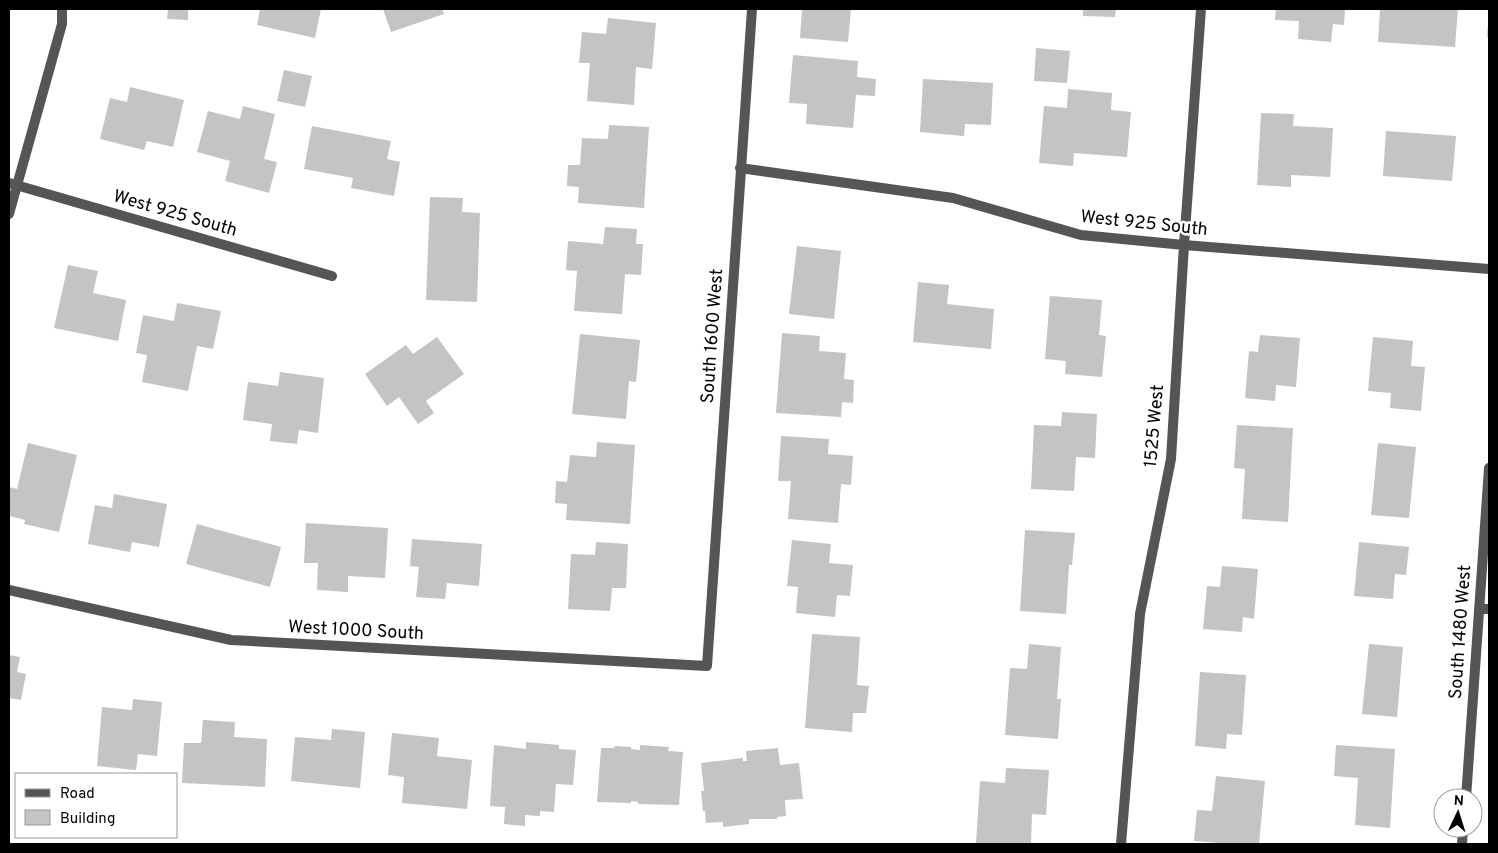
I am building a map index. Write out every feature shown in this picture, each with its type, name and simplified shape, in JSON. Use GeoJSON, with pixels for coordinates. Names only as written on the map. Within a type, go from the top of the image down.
{"type":"FeatureCollection","features":[{"type":"Feature","properties":{"kind":"street"},"geometry":{"type":"LineString","coordinates":[[9,214],[12,184],[62,24],[62,9]]}},
{"type":"Feature","properties":{"kind":"street","name":"South 1600 West"},"geometry":{"type":"LineString","coordinates":[[707,666],[752,9]]}},
{"type":"Feature","properties":{"kind":"street","name":"1525 West"},"geometry":{"type":"LineString","coordinates":[[1121,844],[1140,614],[1170,460],[1201,9]]}},
{"type":"Feature","properties":{"kind":"street","name":"West 925 South"},"geometry":{"type":"LineString","coordinates":[[740,168],[953,198],[1081,235],[1489,269]]}},
{"type":"Feature","properties":{"kind":"street","name":"West 925 South"},"geometry":{"type":"LineString","coordinates":[[12,184],[332,276]]}},
{"type":"Feature","properties":{"kind":"street","name":"South 1480 West"},"geometry":{"type":"LineString","coordinates":[[1467,788],[1484,609],[1489,468]]}},
{"type":"Feature","properties":{"kind":"street","name":"West 1000 South"},"geometry":{"type":"LineString","coordinates":[[9,590],[231,640],[707,666]]}},
{"type":"Feature","properties":{"kind":"building"},"geometry":{"type":"Polygon","coordinates":[[[168,9],[188,9],[188,20],[167,19],[168,9]]]}},
{"type":"Feature","properties":{"kind":"building"},"geometry":{"type":"Polygon","coordinates":[[[260,9],[321,9],[315,38],[257,25],[260,9]]]}},
{"type":"Feature","properties":{"kind":"building"},"geometry":{"type":"Polygon","coordinates":[[[383,9],[442,9],[444,14],[391,32],[383,9]]]}},
{"type":"Feature","properties":{"kind":"building"},"geometry":{"type":"Polygon","coordinates":[[[802,9],[851,9],[848,42],[800,38],[802,9]]]}},
{"type":"Feature","properties":{"kind":"building"},"geometry":{"type":"Polygon","coordinates":[[[1083,9],[1116,9],[1115,17],[1083,16],[1083,9]]]}},
{"type":"Feature","properties":{"kind":"building"},"geometry":{"type":"Polygon","coordinates":[[[1276,9],[1345,9],[1344,25],[1333,24],[1331,42],[1298,39],[1299,21],[1275,20],[1276,9]]]}},
{"type":"Feature","properties":{"kind":"building"},"geometry":{"type":"Polygon","coordinates":[[[1380,9],[1458,9],[1455,47],[1378,42],[1380,9]]]}},
{"type":"Feature","properties":{"kind":"building"},"geometry":{"type":"Polygon","coordinates":[[[608,18],[656,23],[652,69],[636,67],[634,105],[587,101],[590,63],[579,63],[582,32],[606,34],[608,18]]]}},
{"type":"Feature","properties":{"kind":"building"},"geometry":{"type":"Polygon","coordinates":[[[1488,23],[1489,37],[1487,37],[1488,23]]]}},
{"type":"Feature","properties":{"kind":"building"},"geometry":{"type":"Polygon","coordinates":[[[1036,48],[1070,51],[1067,83],[1034,81],[1036,48]]]}},
{"type":"Feature","properties":{"kind":"building"},"geometry":{"type":"Polygon","coordinates":[[[793,55],[858,61],[857,77],[876,79],[875,96],[856,95],[853,128],[806,124],[807,104],[789,103],[793,55]]]}},
{"type":"Feature","properties":{"kind":"building"},"geometry":{"type":"Polygon","coordinates":[[[284,70],[312,76],[305,107],[277,101],[284,70]]]}},
{"type":"Feature","properties":{"kind":"building"},"geometry":{"type":"Polygon","coordinates":[[[923,79],[993,83],[991,125],[965,124],[964,136],[920,132],[923,79]]]}},
{"type":"Feature","properties":{"kind":"building"},"geometry":{"type":"Polygon","coordinates":[[[130,87],[184,100],[173,147],[147,141],[144,150],[100,139],[110,98],[127,102],[130,87]]]}},
{"type":"Feature","properties":{"kind":"building"},"geometry":{"type":"Polygon","coordinates":[[[1068,89],[1112,93],[1111,110],[1131,112],[1127,157],[1074,153],[1073,166],[1039,163],[1044,106],[1067,108],[1068,89]]]}},
{"type":"Feature","properties":{"kind":"building"},"geometry":{"type":"Polygon","coordinates":[[[243,106],[275,114],[264,159],[277,162],[269,193],[225,181],[230,161],[197,152],[208,111],[240,119],[243,106]]]}},
{"type":"Feature","properties":{"kind":"building"},"geometry":{"type":"Polygon","coordinates":[[[1261,113],[1294,114],[1293,126],[1333,128],[1330,177],[1291,175],[1291,187],[1257,185],[1261,113]]]}},
{"type":"Feature","properties":{"kind":"building"},"geometry":{"type":"Polygon","coordinates":[[[609,125],[649,127],[644,208],[578,203],[579,187],[567,186],[568,165],[580,165],[582,138],[608,139],[609,125]]]}},
{"type":"Feature","properties":{"kind":"building"},"geometry":{"type":"Polygon","coordinates":[[[312,126],[391,141],[387,159],[400,162],[394,196],[351,188],[353,178],[304,169],[312,126]]]}},
{"type":"Feature","properties":{"kind":"building"},"geometry":{"type":"Polygon","coordinates":[[[1386,131],[1456,136],[1452,181],[1383,176],[1386,131]]]}},
{"type":"Feature","properties":{"kind":"building"},"geometry":{"type":"Polygon","coordinates":[[[430,197],[463,198],[462,212],[480,213],[477,302],[426,300],[430,197]]]}},
{"type":"Feature","properties":{"kind":"building"},"geometry":{"type":"Polygon","coordinates":[[[605,227],[637,229],[636,244],[643,244],[641,275],[625,274],[622,314],[574,311],[577,271],[566,270],[568,241],[603,244],[605,227]]]}},
{"type":"Feature","properties":{"kind":"building"},"geometry":{"type":"Polygon","coordinates":[[[797,246],[841,251],[834,319],[789,314],[797,246]]]}},
{"type":"Feature","properties":{"kind":"building"},"geometry":{"type":"Polygon","coordinates":[[[68,265],[98,271],[93,293],[126,300],[118,341],[54,328],[68,265]]]}},
{"type":"Feature","properties":{"kind":"building"},"geometry":{"type":"Polygon","coordinates":[[[918,282],[949,285],[947,304],[994,309],[991,349],[913,342],[918,282]]]}},
{"type":"Feature","properties":{"kind":"building"},"geometry":{"type":"Polygon","coordinates":[[[1050,296],[1102,300],[1099,335],[1106,336],[1102,377],[1065,374],[1066,361],[1045,359],[1050,296]]]}},
{"type":"Feature","properties":{"kind":"building"},"geometry":{"type":"Polygon","coordinates":[[[177,303],[221,311],[213,349],[197,346],[188,391],[142,382],[147,355],[136,353],[143,315],[174,321],[177,303]]]}},
{"type":"Feature","properties":{"kind":"building"},"geometry":{"type":"Polygon","coordinates":[[[782,333],[820,336],[819,351],[846,353],[844,379],[854,380],[853,403],[842,402],[841,417],[776,413],[782,333]]]}},
{"type":"Feature","properties":{"kind":"building"},"geometry":{"type":"Polygon","coordinates":[[[580,334],[640,340],[636,382],[629,381],[626,419],[572,414],[580,334]]]}},
{"type":"Feature","properties":{"kind":"building"},"geometry":{"type":"Polygon","coordinates":[[[1260,335],[1300,338],[1296,387],[1276,385],[1275,401],[1245,398],[1249,351],[1258,352],[1260,335]]]}},
{"type":"Feature","properties":{"kind":"building"},"geometry":{"type":"Polygon","coordinates":[[[437,337],[464,374],[426,401],[434,413],[418,424],[399,397],[387,406],[365,374],[406,345],[413,354],[437,337]]]}},
{"type":"Feature","properties":{"kind":"building"},"geometry":{"type":"Polygon","coordinates":[[[1373,337],[1413,341],[1411,366],[1425,367],[1421,411],[1390,408],[1391,393],[1368,391],[1373,337]]]}},
{"type":"Feature","properties":{"kind":"building"},"geometry":{"type":"Polygon","coordinates":[[[280,372],[324,378],[318,433],[299,430],[297,444],[270,441],[272,424],[243,420],[248,382],[278,386],[280,372]]]}},
{"type":"Feature","properties":{"kind":"building"},"geometry":{"type":"Polygon","coordinates":[[[1062,412],[1097,414],[1095,458],[1076,457],[1074,491],[1031,489],[1034,425],[1061,426],[1062,412]]]}},
{"type":"Feature","properties":{"kind":"building"},"geometry":{"type":"Polygon","coordinates":[[[1237,425],[1293,428],[1288,522],[1242,519],[1245,469],[1234,468],[1237,425]]]}},
{"type":"Feature","properties":{"kind":"building"},"geometry":{"type":"Polygon","coordinates":[[[781,436],[829,439],[828,454],[853,456],[851,485],[841,484],[838,523],[788,519],[791,481],[778,481],[781,436]]]}},
{"type":"Feature","properties":{"kind":"building"},"geometry":{"type":"Polygon","coordinates":[[[597,442],[635,445],[630,524],[566,520],[567,504],[555,503],[556,481],[567,482],[570,455],[596,457],[597,442]]]}},
{"type":"Feature","properties":{"kind":"building"},"geometry":{"type":"Polygon","coordinates":[[[28,443],[77,455],[59,532],[24,524],[25,520],[9,516],[9,487],[17,489],[28,443]]]}},
{"type":"Feature","properties":{"kind":"building"},"geometry":{"type":"Polygon","coordinates":[[[1378,443],[1416,447],[1409,518],[1371,515],[1378,443]]]}},
{"type":"Feature","properties":{"kind":"building"},"geometry":{"type":"Polygon","coordinates":[[[114,494],[167,504],[159,547],[132,542],[130,552],[88,544],[95,505],[112,508],[114,494]]]}},
{"type":"Feature","properties":{"kind":"building"},"geometry":{"type":"Polygon","coordinates":[[[306,523],[388,528],[385,578],[348,576],[348,592],[317,590],[318,563],[304,563],[306,523]]]}},
{"type":"Feature","properties":{"kind":"building"},"geometry":{"type":"Polygon","coordinates":[[[197,524],[281,547],[270,587],[186,564],[197,524]]]}},
{"type":"Feature","properties":{"kind":"building"},"geometry":{"type":"Polygon","coordinates":[[[1025,530],[1075,533],[1072,565],[1069,565],[1066,614],[1020,611],[1025,530]]]}},
{"type":"Feature","properties":{"kind":"building"},"geometry":{"type":"Polygon","coordinates":[[[412,539],[482,544],[479,586],[447,583],[445,599],[416,597],[419,567],[410,566],[412,539]]]}},
{"type":"Feature","properties":{"kind":"building"},"geometry":{"type":"Polygon","coordinates":[[[792,540],[831,544],[829,563],[853,565],[850,596],[837,595],[835,617],[796,613],[798,587],[787,586],[792,540]]]}},
{"type":"Feature","properties":{"kind":"building"},"geometry":{"type":"Polygon","coordinates":[[[596,542],[628,544],[626,588],[612,588],[610,611],[568,609],[571,554],[595,555],[596,542]]]}},
{"type":"Feature","properties":{"kind":"building"},"geometry":{"type":"Polygon","coordinates":[[[1359,542],[1409,547],[1406,575],[1395,574],[1393,599],[1354,596],[1359,542]]]}},
{"type":"Feature","properties":{"kind":"building"},"geometry":{"type":"Polygon","coordinates":[[[1222,566],[1258,569],[1254,619],[1243,617],[1242,632],[1203,629],[1207,586],[1220,587],[1222,566]]]}},
{"type":"Feature","properties":{"kind":"building"},"geometry":{"type":"Polygon","coordinates":[[[812,634],[860,637],[857,685],[869,686],[866,713],[853,713],[852,732],[805,728],[812,634]]]}},
{"type":"Feature","properties":{"kind":"building"},"geometry":{"type":"Polygon","coordinates":[[[1029,644],[1061,647],[1057,699],[1061,699],[1058,739],[1005,735],[1010,668],[1027,669],[1029,644]]]}},
{"type":"Feature","properties":{"kind":"building"},"geometry":{"type":"Polygon","coordinates":[[[1369,644],[1403,647],[1397,717],[1362,714],[1369,644]]]}},
{"type":"Feature","properties":{"kind":"building"},"geometry":{"type":"Polygon","coordinates":[[[9,655],[20,657],[17,672],[26,674],[21,700],[9,698],[9,655]]]}},
{"type":"Feature","properties":{"kind":"building"},"geometry":{"type":"Polygon","coordinates":[[[1200,672],[1246,675],[1242,735],[1227,734],[1226,749],[1195,746],[1200,672]]]}},
{"type":"Feature","properties":{"kind":"building"},"geometry":{"type":"Polygon","coordinates":[[[133,699],[162,702],[157,756],[138,754],[136,770],[97,766],[102,707],[132,710],[133,699]]]}},
{"type":"Feature","properties":{"kind":"building"},"geometry":{"type":"Polygon","coordinates":[[[203,720],[235,722],[234,737],[267,739],[265,787],[182,783],[184,743],[201,743],[203,720]]]}},
{"type":"Feature","properties":{"kind":"building"},"geometry":{"type":"Polygon","coordinates":[[[332,729],[365,732],[360,788],[291,781],[295,737],[331,740],[332,729]]]}},
{"type":"Feature","properties":{"kind":"building"},"geometry":{"type":"Polygon","coordinates":[[[392,733],[439,738],[437,756],[472,760],[467,809],[402,803],[404,777],[388,775],[392,733]]]}},
{"type":"Feature","properties":{"kind":"building"},"geometry":{"type":"Polygon","coordinates":[[[526,742],[559,745],[559,749],[576,750],[573,785],[556,784],[554,812],[540,811],[540,816],[525,815],[525,826],[504,824],[505,807],[490,806],[494,745],[526,749],[526,742]]]}},
{"type":"Feature","properties":{"kind":"building"},"geometry":{"type":"Polygon","coordinates":[[[640,745],[669,747],[668,751],[683,752],[679,805],[638,804],[638,802],[631,801],[631,803],[597,802],[601,748],[614,748],[615,746],[631,747],[631,749],[640,750],[640,745]]]}},
{"type":"Feature","properties":{"kind":"building"},"geometry":{"type":"Polygon","coordinates":[[[1336,745],[1395,749],[1390,828],[1355,825],[1358,778],[1334,776],[1336,745]]]}},
{"type":"Feature","properties":{"kind":"building"},"geometry":{"type":"Polygon","coordinates":[[[778,748],[780,765],[799,763],[803,799],[785,800],[786,816],[777,817],[777,819],[749,819],[749,824],[723,827],[723,822],[706,823],[701,791],[704,791],[701,763],[743,758],[743,761],[747,761],[746,751],[778,748]]]}},
{"type":"Feature","properties":{"kind":"building"},"geometry":{"type":"Polygon","coordinates":[[[1006,768],[1049,770],[1046,815],[1032,814],[1031,844],[976,844],[980,781],[1005,783],[1006,768]]]}},
{"type":"Feature","properties":{"kind":"building"},"geometry":{"type":"Polygon","coordinates":[[[1216,776],[1265,781],[1259,844],[1218,844],[1194,841],[1197,810],[1212,811],[1216,776]]]}}]}
